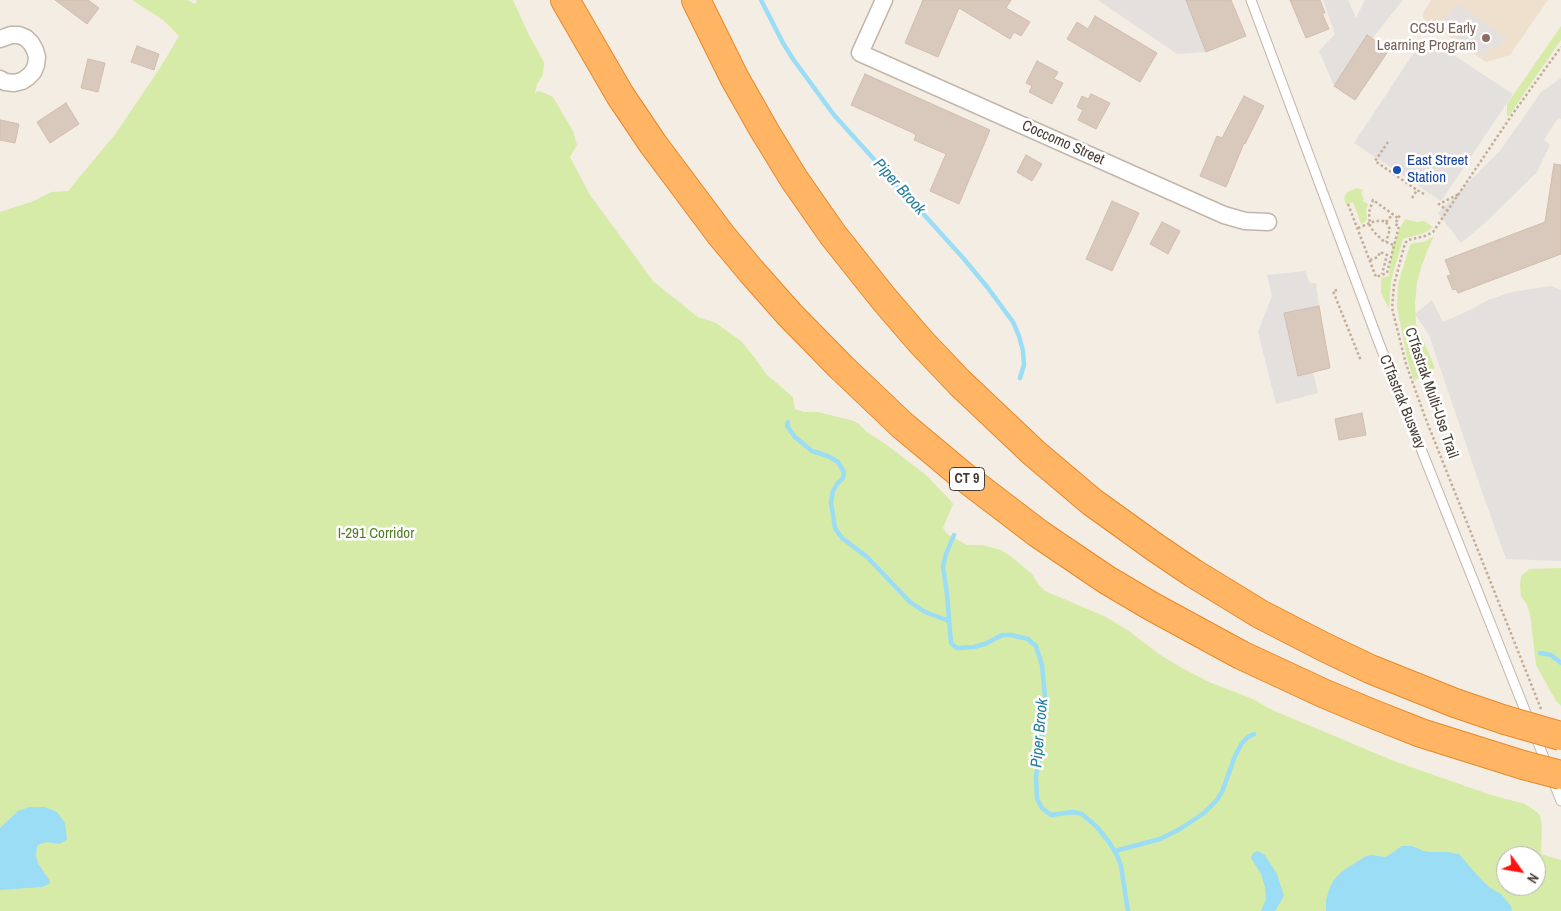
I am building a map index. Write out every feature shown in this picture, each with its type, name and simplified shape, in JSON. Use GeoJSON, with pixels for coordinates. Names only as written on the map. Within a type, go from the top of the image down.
{"type":"FeatureCollection","features":[{"type":"Feature","properties":{"kind":"highway","name":"CT 9"},"geometry":{"type":"LineString","coordinates":[[565,0],[620,95],[688,192],[751,271],[790,315],[841,367],[902,425],[963,476],[1032,529],[1108,580],[1241,655],[1373,714],[1453,744],[1561,776]]}},
{"type":"Feature","properties":{"kind":"highway"},"geometry":{"type":"LineString","coordinates":[[696,0],[730,69],[764,130],[833,235],[884,300],[921,342],[960,383],[1026,446],[1121,523],[1193,573],[1260,614],[1324,647],[1385,675],[1454,703],[1504,720],[1561,736]]}},
{"type":"Feature","properties":{"kind":"street","name":"Coccomo Street"},"geometry":{"type":"LineString","coordinates":[[884,0],[860,53],[1224,215],[1245,221],[1268,222]]}},
{"type":"Feature","properties":{"kind":"street"},"geometry":{"type":"LineString","coordinates":[[0,79],[5,82],[14,83],[22,81],[33,72],[37,57],[31,43],[26,38],[11,34],[1,35]]}},
{"type":"Feature","properties":{"kind":"lane","name":"CTfastrak Busway"},"geometry":{"type":"LineString","coordinates":[[1251,0],[1379,343],[1561,801]]}},
{"type":"Feature","properties":{"kind":"path","name":"CTfastrak Multi-Use Trail"},"geometry":{"type":"LineString","coordinates":[[1543,713],[1425,418],[1406,364],[1392,308],[1394,285],[1405,243],[1408,240],[1434,232],[1514,112],[1561,47]]}},
{"type":"Feature","properties":{"kind":"path"},"geometry":{"type":"LineString","coordinates":[[1388,142],[1375,162],[1424,194]]}},
{"type":"Feature","properties":{"kind":"path"},"geometry":{"type":"LineString","coordinates":[[1412,198],[1417,190]]}},
{"type":"Feature","properties":{"kind":"path"},"geometry":{"type":"LineString","coordinates":[[1448,211],[1439,204],[1460,194]]}},
{"type":"Feature","properties":{"kind":"path"},"geometry":{"type":"LineString","coordinates":[[1348,204],[1376,276],[1387,273],[1399,226],[1395,224],[1399,217],[1373,200],[1369,212],[1370,224],[1374,232],[1393,245]]}},
{"type":"Feature","properties":{"kind":"path"},"geometry":{"type":"LineString","coordinates":[[1386,222],[1392,214]]}},
{"type":"Feature","properties":{"kind":"path"},"geometry":{"type":"LineString","coordinates":[[1358,228],[1380,220],[1386,222],[1390,229],[1386,242]]}},
{"type":"Feature","properties":{"kind":"path"},"geometry":{"type":"LineString","coordinates":[[1370,260],[1378,257],[1380,252],[1387,256],[1382,274]]}},
{"type":"Feature","properties":{"kind":"path"},"geometry":{"type":"LineString","coordinates":[[1337,290],[1333,291],[1361,362]]}},
{"type":"Feature","properties":{"kind":"shaded area"},"geometry":{"type":"Polygon","coordinates":[[[1098,0],[1186,0],[1206,52],[1177,54],[1098,0]]]}},
{"type":"Feature","properties":{"kind":"shaded area"},"geometry":{"type":"Polygon","coordinates":[[[1323,0],[1348,0],[1356,18],[1365,0],[1403,0],[1334,86],[1319,51],[1335,34],[1323,0]]]}},
{"type":"Feature","properties":{"kind":"shaded area","name":"CCSU Early Learning Program"},"geometry":{"type":"Polygon","coordinates":[[[1431,0],[1548,0],[1510,55],[1486,62],[1425,20],[1423,17],[1424,11],[1431,0]]]}},
{"type":"Feature","properties":{"kind":"shaded area"},"geometry":{"type":"Polygon","coordinates":[[[1459,4],[1506,38],[1498,49],[1491,45],[1484,57],[1438,25],[1459,4]]]}},
{"type":"Feature","properties":{"kind":"shaded area"},"geometry":{"type":"Polygon","coordinates":[[[1438,45],[1513,94],[1441,201],[1354,143],[1413,54],[1420,48],[1438,45]]]}},
{"type":"Feature","properties":{"kind":"shaded area"},"geometry":{"type":"Polygon","coordinates":[[[1561,78],[1561,119],[1558,118],[1544,140],[1550,145],[1537,172],[1485,223],[1461,243],[1438,213],[1500,151],[1541,92],[1561,78]]]}},
{"type":"Feature","properties":{"kind":"shaded area"},"geometry":{"type":"Polygon","coordinates":[[[1305,271],[1310,283],[1316,283],[1319,306],[1285,313],[1299,376],[1313,372],[1318,393],[1276,404],[1258,332],[1272,296],[1267,275],[1305,271]]]}},
{"type":"Feature","properties":{"kind":"shaded area"},"geometry":{"type":"Polygon","coordinates":[[[1551,286],[1561,290],[1561,561],[1506,559],[1429,335],[1415,314],[1432,300],[1443,322],[1488,300],[1512,292],[1551,286]]]}},
{"type":"Feature","properties":{"kind":"green space","name":"I-291 Corridor"},"geometry":{"type":"Polygon","coordinates":[[[132,0],[187,0],[195,4],[197,0],[513,0],[544,62],[543,75],[537,84],[535,94],[538,91],[553,97],[573,131],[577,145],[570,157],[590,195],[654,282],[698,317],[716,323],[741,341],[766,374],[793,397],[795,409],[804,412],[818,412],[859,424],[867,432],[926,475],[951,501],[953,504],[943,528],[947,534],[967,545],[982,545],[1001,550],[1032,574],[1045,591],[1104,616],[1182,668],[1209,682],[1253,699],[1270,709],[1394,761],[1488,794],[1525,804],[1540,816],[1542,827],[1541,846],[1496,846],[1496,896],[1546,896],[1546,856],[1561,860],[1561,911],[0,911],[0,212],[34,201],[51,192],[68,191],[116,133],[179,36],[163,20],[132,0]]]}},
{"type":"Feature","properties":{"kind":"green space"},"geometry":{"type":"Polygon","coordinates":[[[1561,26],[1561,40],[1508,117],[1507,104],[1561,26]]]}},
{"type":"Feature","properties":{"kind":"green space"},"geometry":{"type":"Polygon","coordinates":[[[1357,188],[1363,190],[1361,193],[1363,201],[1368,204],[1366,210],[1367,219],[1361,224],[1353,202],[1346,205],[1344,198],[1347,192],[1357,188]]]}},
{"type":"Feature","properties":{"kind":"green space"},"geometry":{"type":"Polygon","coordinates":[[[1405,219],[1417,222],[1424,221],[1433,227],[1424,233],[1403,239],[1391,281],[1389,309],[1381,293],[1381,278],[1389,276],[1392,249],[1405,219]]]}},
{"type":"Feature","properties":{"kind":"green space"},"geometry":{"type":"Polygon","coordinates":[[[1434,236],[1417,282],[1415,303],[1416,324],[1435,368],[1414,381],[1408,362],[1397,308],[1398,284],[1410,245],[1424,242],[1434,236]]]}},
{"type":"Feature","properties":{"kind":"green space"},"geometry":{"type":"Polygon","coordinates":[[[1561,568],[1561,706],[1556,701],[1536,665],[1530,614],[1521,596],[1520,586],[1521,576],[1529,569],[1561,568]]]}},
{"type":"Feature","properties":{"kind":"water"},"geometry":{"type":"Polygon","coordinates":[[[29,807],[45,807],[57,812],[65,823],[67,839],[59,844],[47,842],[37,847],[36,856],[39,865],[50,881],[49,884],[42,887],[0,890],[0,828],[18,811],[29,807]]]}},
{"type":"Feature","properties":{"kind":"water"},"geometry":{"type":"Polygon","coordinates":[[[1402,846],[1412,846],[1424,851],[1459,854],[1478,876],[1496,891],[1496,896],[1503,896],[1511,906],[1512,911],[1326,911],[1326,900],[1329,890],[1333,881],[1341,872],[1366,856],[1386,857],[1402,846]]]}},
{"type":"Feature","properties":{"kind":"water"},"geometry":{"type":"Polygon","coordinates":[[[1258,851],[1265,855],[1277,874],[1284,896],[1275,911],[1261,911],[1266,899],[1265,887],[1261,874],[1251,858],[1253,853],[1258,851]]]}},
{"type":"Feature","properties":{"kind":"building"},"geometry":{"type":"Polygon","coordinates":[[[55,0],[88,0],[99,8],[87,24],[55,0]]]}},
{"type":"Feature","properties":{"kind":"building"},"geometry":{"type":"Polygon","coordinates":[[[923,0],[1011,0],[1006,8],[1030,22],[1021,36],[1014,32],[1010,39],[959,8],[938,57],[905,43],[923,0]]]}},
{"type":"Feature","properties":{"kind":"building"},"geometry":{"type":"Polygon","coordinates":[[[1186,0],[1231,0],[1246,36],[1206,52],[1186,0]]]}},
{"type":"Feature","properties":{"kind":"building"},"geometry":{"type":"Polygon","coordinates":[[[1290,0],[1320,0],[1325,13],[1322,13],[1329,29],[1306,38],[1290,0]]]}},
{"type":"Feature","properties":{"kind":"building"},"geometry":{"type":"Polygon","coordinates":[[[1095,16],[1157,53],[1140,82],[1067,39],[1077,22],[1088,29],[1095,16]]]}},
{"type":"Feature","properties":{"kind":"building"},"geometry":{"type":"Polygon","coordinates":[[[1367,35],[1389,50],[1355,100],[1334,86],[1367,35]]]}},
{"type":"Feature","properties":{"kind":"building"},"geometry":{"type":"Polygon","coordinates":[[[137,46],[159,54],[154,70],[131,62],[137,46]]]}},
{"type":"Feature","properties":{"kind":"building"},"geometry":{"type":"Polygon","coordinates":[[[88,59],[105,63],[98,92],[81,88],[88,59]]]}},
{"type":"Feature","properties":{"kind":"building"},"geometry":{"type":"Polygon","coordinates":[[[1037,61],[1058,72],[1054,79],[1063,83],[1052,104],[1029,92],[1032,86],[1026,83],[1037,61]]]}},
{"type":"Feature","properties":{"kind":"building"},"geometry":{"type":"Polygon","coordinates":[[[865,74],[990,130],[959,204],[930,191],[946,154],[914,140],[916,135],[911,132],[851,105],[865,74]]]}},
{"type":"Feature","properties":{"kind":"building"},"geometry":{"type":"Polygon","coordinates":[[[1091,94],[1110,103],[1096,129],[1078,120],[1083,110],[1077,107],[1082,96],[1088,99],[1091,94]]]}},
{"type":"Feature","properties":{"kind":"building"},"geometry":{"type":"Polygon","coordinates":[[[1244,96],[1264,106],[1244,143],[1226,187],[1200,176],[1217,136],[1222,138],[1244,96]]]}},
{"type":"Feature","properties":{"kind":"building"},"geometry":{"type":"Polygon","coordinates":[[[66,103],[79,124],[50,143],[37,122],[66,103]]]}},
{"type":"Feature","properties":{"kind":"building"},"geometry":{"type":"Polygon","coordinates":[[[0,120],[19,124],[15,143],[0,140],[0,120]]]}},
{"type":"Feature","properties":{"kind":"building"},"geometry":{"type":"Polygon","coordinates":[[[1026,155],[1042,164],[1032,181],[1017,172],[1026,155]]]}},
{"type":"Feature","properties":{"kind":"building"},"geometry":{"type":"Polygon","coordinates":[[[1554,164],[1561,165],[1561,254],[1458,293],[1456,289],[1453,290],[1447,276],[1451,275],[1445,260],[1545,222],[1554,164]]]}},
{"type":"Feature","properties":{"kind":"building"},"geometry":{"type":"Polygon","coordinates":[[[1112,201],[1139,213],[1112,271],[1086,259],[1112,201]]]}},
{"type":"Feature","properties":{"kind":"building"},"geometry":{"type":"Polygon","coordinates":[[[1162,222],[1180,231],[1168,254],[1150,244],[1162,222]]]}},
{"type":"Feature","properties":{"kind":"building"},"geometry":{"type":"Polygon","coordinates":[[[1319,306],[1330,368],[1298,376],[1284,313],[1319,306]]]}},
{"type":"Feature","properties":{"kind":"building"},"geometry":{"type":"Polygon","coordinates":[[[1362,413],[1366,435],[1339,440],[1335,419],[1362,413]]]}},
{"type":"Feature","properties":{"kind":"waterway","name":"Piper Brook"},"geometry":{"type":"LineString","coordinates":[[761,0],[793,59],[834,115],[964,259],[1013,322],[1023,351],[1024,365],[1020,378]]}},
{"type":"Feature","properties":{"kind":"waterway"},"geometry":{"type":"LineString","coordinates":[[788,422],[787,426],[795,437],[812,451],[828,456],[838,462],[844,472],[843,478],[833,491],[831,502],[835,528],[842,538],[867,557],[910,602],[925,612],[949,621]]}},
{"type":"Feature","properties":{"kind":"waterway","name":"Piper Brook"},"geometry":{"type":"LineString","coordinates":[[954,535],[943,566],[951,643],[957,648],[974,647],[985,644],[1002,635],[1011,635],[1028,639],[1036,646],[1042,665],[1045,697],[1043,729],[1036,777],[1037,799],[1042,808],[1051,815],[1073,812],[1082,814],[1097,827],[1117,855],[1121,866],[1128,911]]}},
{"type":"Feature","properties":{"kind":"waterway"},"geometry":{"type":"LineString","coordinates":[[1540,653],[1551,655],[1561,663]]}},
{"type":"Feature","properties":{"kind":"waterway"},"geometry":{"type":"LineString","coordinates":[[1115,851],[1160,839],[1180,829],[1204,813],[1222,792],[1235,756],[1242,743],[1254,734]]}},
{"type":"Feature","properties":{"kind":"place","name":"CCSU Early Learning Program"},"geometry":{"type":"Point","coordinates":[1486,38]}},
{"type":"Feature","properties":{"kind":"place","name":"East Street Station"},"geometry":{"type":"Point","coordinates":[1397,170]}}]}
